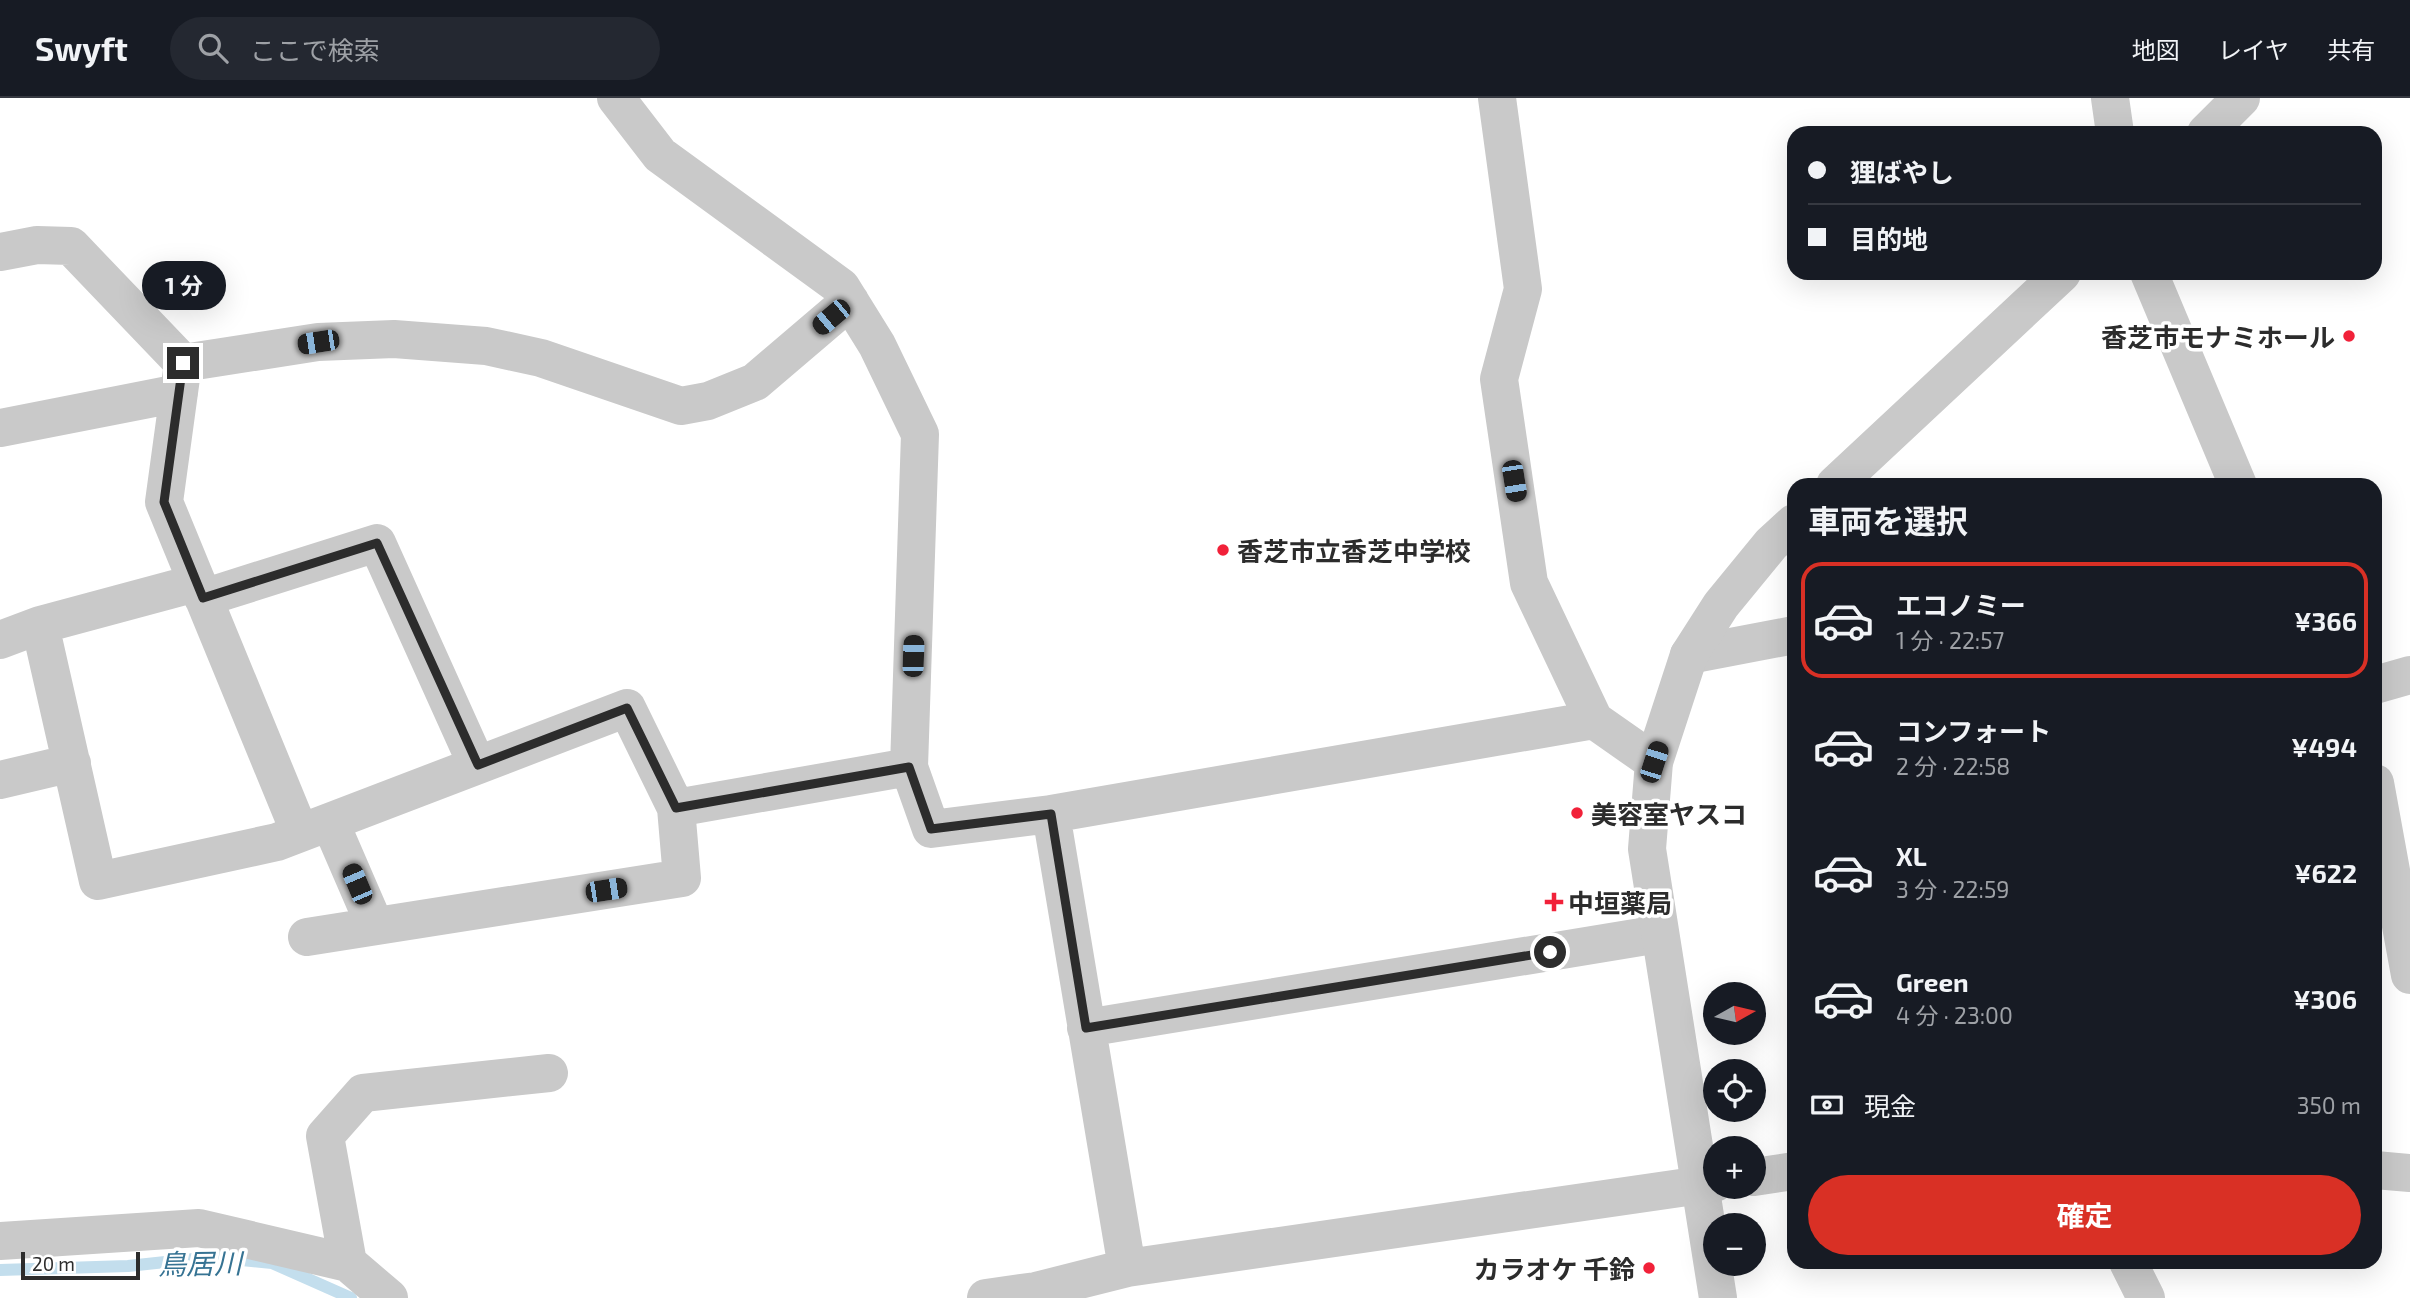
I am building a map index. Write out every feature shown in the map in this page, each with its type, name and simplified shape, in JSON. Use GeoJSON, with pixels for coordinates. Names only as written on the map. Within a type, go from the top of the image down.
{"type":"FeatureCollection","features":[{"type":"Feature","properties":{"kind":"street"},"geometry":{"type":"LineString","coordinates":[[616,98],[660,155],[841,288],[877,345],[920,434],[909,767],[931,829],[1051,814],[1594,720]]}},
{"type":"Feature","properties":{"kind":"street"},"geometry":{"type":"LineString","coordinates":[[1497,98],[1522,289],[1499,379],[1529,583],[1594,720],[1654,762]]}},
{"type":"Feature","properties":{"kind":"street"},"geometry":{"type":"LineString","coordinates":[[2110,98],[2114,126]]}},
{"type":"Feature","properties":{"kind":"street"},"geometry":{"type":"LineString","coordinates":[[2213,126],[2241,98]]}},
{"type":"Feature","properties":{"kind":"street"},"geometry":{"type":"LineString","coordinates":[[4,245],[71,246],[181,378],[164,502],[200,590],[315,827],[375,926]]}},
{"type":"Feature","properties":{"kind":"street"},"geometry":{"type":"LineString","coordinates":[[1842,478],[2055,280]]}},
{"type":"Feature","properties":{"kind":"street"},"geometry":{"type":"LineString","coordinates":[[2152,280],[2230,478]]}},
{"type":"Feature","properties":{"kind":"street"},"geometry":{"type":"LineString","coordinates":[[0,428],[318,342],[394,339],[486,346],[541,358],[681,406],[708,401],[755,382],[850,301]]}},
{"type":"Feature","properties":{"kind":"street"},"geometry":{"type":"LineString","coordinates":[[1703,1163],[1659,934],[1647,849],[1654,762],[1689,655],[1721,605],[1771,544],[1787,529]]}},
{"type":"Feature","properties":{"kind":"street"},"geometry":{"type":"LineString","coordinates":[[0,640],[40,625],[200,590],[377,543],[478,765]]}},
{"type":"Feature","properties":{"kind":"street"},"geometry":{"type":"LineString","coordinates":[[40,625],[98,881],[277,842],[627,708],[676,808],[682,878],[307,936]]}},
{"type":"Feature","properties":{"kind":"street"},"geometry":{"type":"LineString","coordinates":[[1689,655],[1787,636]]}},
{"type":"Feature","properties":{"kind":"street"},"geometry":{"type":"LineString","coordinates":[[2382,683],[2410,675]]}},
{"type":"Feature","properties":{"kind":"street"},"geometry":{"type":"LineString","coordinates":[[0,780],[72,763]]}},
{"type":"Feature","properties":{"kind":"street"},"geometry":{"type":"LineString","coordinates":[[676,808],[909,767]]}},
{"type":"Feature","properties":{"kind":"street"},"geometry":{"type":"LineString","coordinates":[[1051,814],[1127,1268]]}},
{"type":"Feature","properties":{"kind":"street"},"geometry":{"type":"LineString","coordinates":[[2382,821],[2410,975]]}},
{"type":"Feature","properties":{"kind":"street"},"geometry":{"type":"LineString","coordinates":[[1086,1028],[1659,934]]}},
{"type":"Feature","properties":{"kind":"street"},"geometry":{"type":"LineString","coordinates":[[348,1263],[325,1136],[363,1093],[549,1073]]}},
{"type":"Feature","properties":{"kind":"street"},"geometry":{"type":"LineString","coordinates":[[2382,1170],[2410,1172]]}},
{"type":"Feature","properties":{"kind":"street"},"geometry":{"type":"LineString","coordinates":[[1766,1175],[1787,1172]]}},
{"type":"Feature","properties":{"kind":"street"},"geometry":{"type":"LineString","coordinates":[[986,1298],[1036,1294],[1127,1268],[1703,1185]]}},
{"type":"Feature","properties":{"kind":"street"},"geometry":{"type":"LineString","coordinates":[[1708,1199],[1718,1298]]}},
{"type":"Feature","properties":{"kind":"street"},"geometry":{"type":"LineString","coordinates":[[0,1241],[199,1227],[348,1263],[389,1298]]}},
{"type":"Feature","properties":{"kind":"street"},"geometry":{"type":"LineString","coordinates":[[2132,1269],[2146,1298]]}},
{"type":"Feature","properties":{"kind":"waterway","name":"鳥居川"},"geometry":{"type":"LineString","coordinates":[[0,1270],[128,1266],[212,1257],[272,1263],[351,1298]]}},
{"type":"Feature","properties":{"kind":"place","name":"香芝市モナミホール"},"geometry":{"type":"Point","coordinates":[2349,336]}},
{"type":"Feature","properties":{"kind":"place","name":"香芝市立香芝中学校"},"geometry":{"type":"Point","coordinates":[1223,550]}},
{"type":"Feature","properties":{"kind":"place","name":"美容室ヤスコ"},"geometry":{"type":"Point","coordinates":[1577,813]}},
{"type":"Feature","properties":{"kind":"place","name":"中垣薬局"},"geometry":{"type":"Point","coordinates":[1554,902]}},
{"type":"Feature","properties":{"kind":"place","name":"カラオケ 千鈴"},"geometry":{"type":"Point","coordinates":[1649,1268]}},
{"type":"Feature","properties":{"kind":"route"},"geometry":{"type":"LineString","coordinates":[[183,363],[164,502],[203,598],[377,543],[478,765],[627,708],[676,808],[909,767],[931,829],[1051,814],[1086,1028],[1550,952]]}}]}
